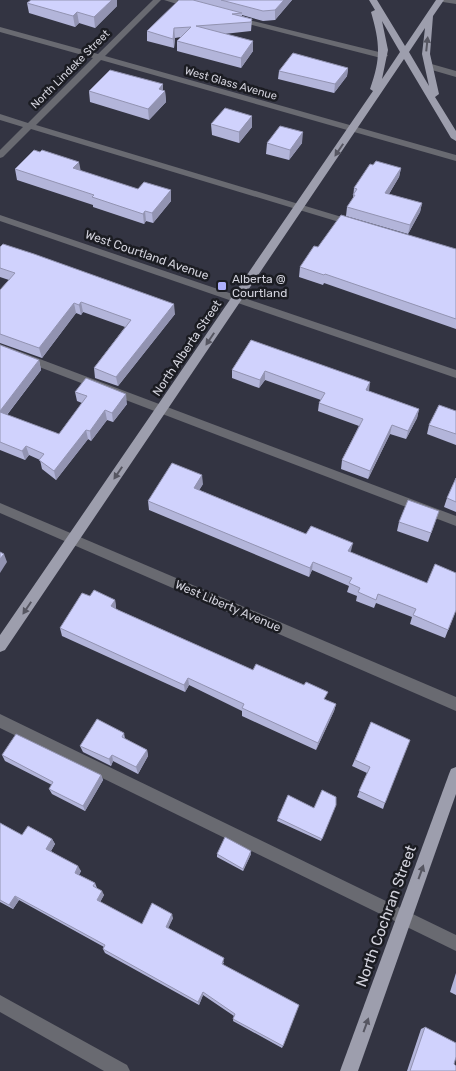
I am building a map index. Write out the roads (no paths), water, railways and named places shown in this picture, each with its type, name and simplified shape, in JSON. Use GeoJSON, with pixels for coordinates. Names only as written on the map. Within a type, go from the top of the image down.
{"type":"FeatureCollection","features":[{"type":"Feature","properties":{"kind":"main road"},"geometry":{"type":"LineString","coordinates":[[373,0],[456,138]]}},
{"type":"Feature","properties":{"kind":"main road"},"geometry":{"type":"LineString","coordinates":[[366,110],[383,64],[384,56],[384,43],[373,0]]}},
{"type":"Feature","properties":{"kind":"main road","name":"North Alberta Street"},"geometry":{"type":"LineString","coordinates":[[0,646],[440,0]]}},
{"type":"Feature","properties":{"kind":"main road","name":"North Alberta Street"},"geometry":{"type":"LineString","coordinates":[[430,15],[426,54],[438,106]]}},
{"type":"Feature","properties":{"kind":"main road","name":"North Cochran Street"},"geometry":{"type":"LineString","coordinates":[[349,1071],[456,774]]}},
{"type":"Feature","properties":{"kind":"street","name":"North Lindeke Street"},"geometry":{"type":"LineString","coordinates":[[0,155],[157,0]]}},
{"type":"Feature","properties":{"kind":"street"},"geometry":{"type":"LineString","coordinates":[[168,0],[205,10]]}},
{"type":"Feature","properties":{"kind":"street"},"geometry":{"type":"LineString","coordinates":[[446,0],[456,2]]}},
{"type":"Feature","properties":{"kind":"street"},"geometry":{"type":"LineString","coordinates":[[224,15],[384,56]]}},
{"type":"Feature","properties":{"kind":"street","name":"West Glass Avenue"},"geometry":{"type":"LineString","coordinates":[[0,29],[456,158]]}},
{"type":"Feature","properties":{"kind":"street"},"geometry":{"type":"LineString","coordinates":[[428,66],[456,74]]}},
{"type":"Feature","properties":{"kind":"street"},"geometry":{"type":"LineString","coordinates":[[0,117],[358,225]]}},
{"type":"Feature","properties":{"kind":"street","name":"West Courtland Avenue"},"geometry":{"type":"LineString","coordinates":[[0,218],[456,374]]}},
{"type":"Feature","properties":{"kind":"street"},"geometry":{"type":"LineString","coordinates":[[0,348],[163,408],[456,521]]}},
{"type":"Feature","properties":{"kind":"street","name":"West Liberty Avenue"},"geometry":{"type":"LineString","coordinates":[[0,508],[456,704]]}},
{"type":"Feature","properties":{"kind":"street"},"geometry":{"type":"LineString","coordinates":[[0,721],[456,943]]}},
{"type":"Feature","properties":{"kind":"street"},"geometry":{"type":"LineString","coordinates":[[0,1003],[121,1071]]}},
{"type":"Feature","properties":{"kind":"place","name":"Alberta @ Courtland"},"geometry":{"type":"Point","coordinates":[222,286]}}]}
